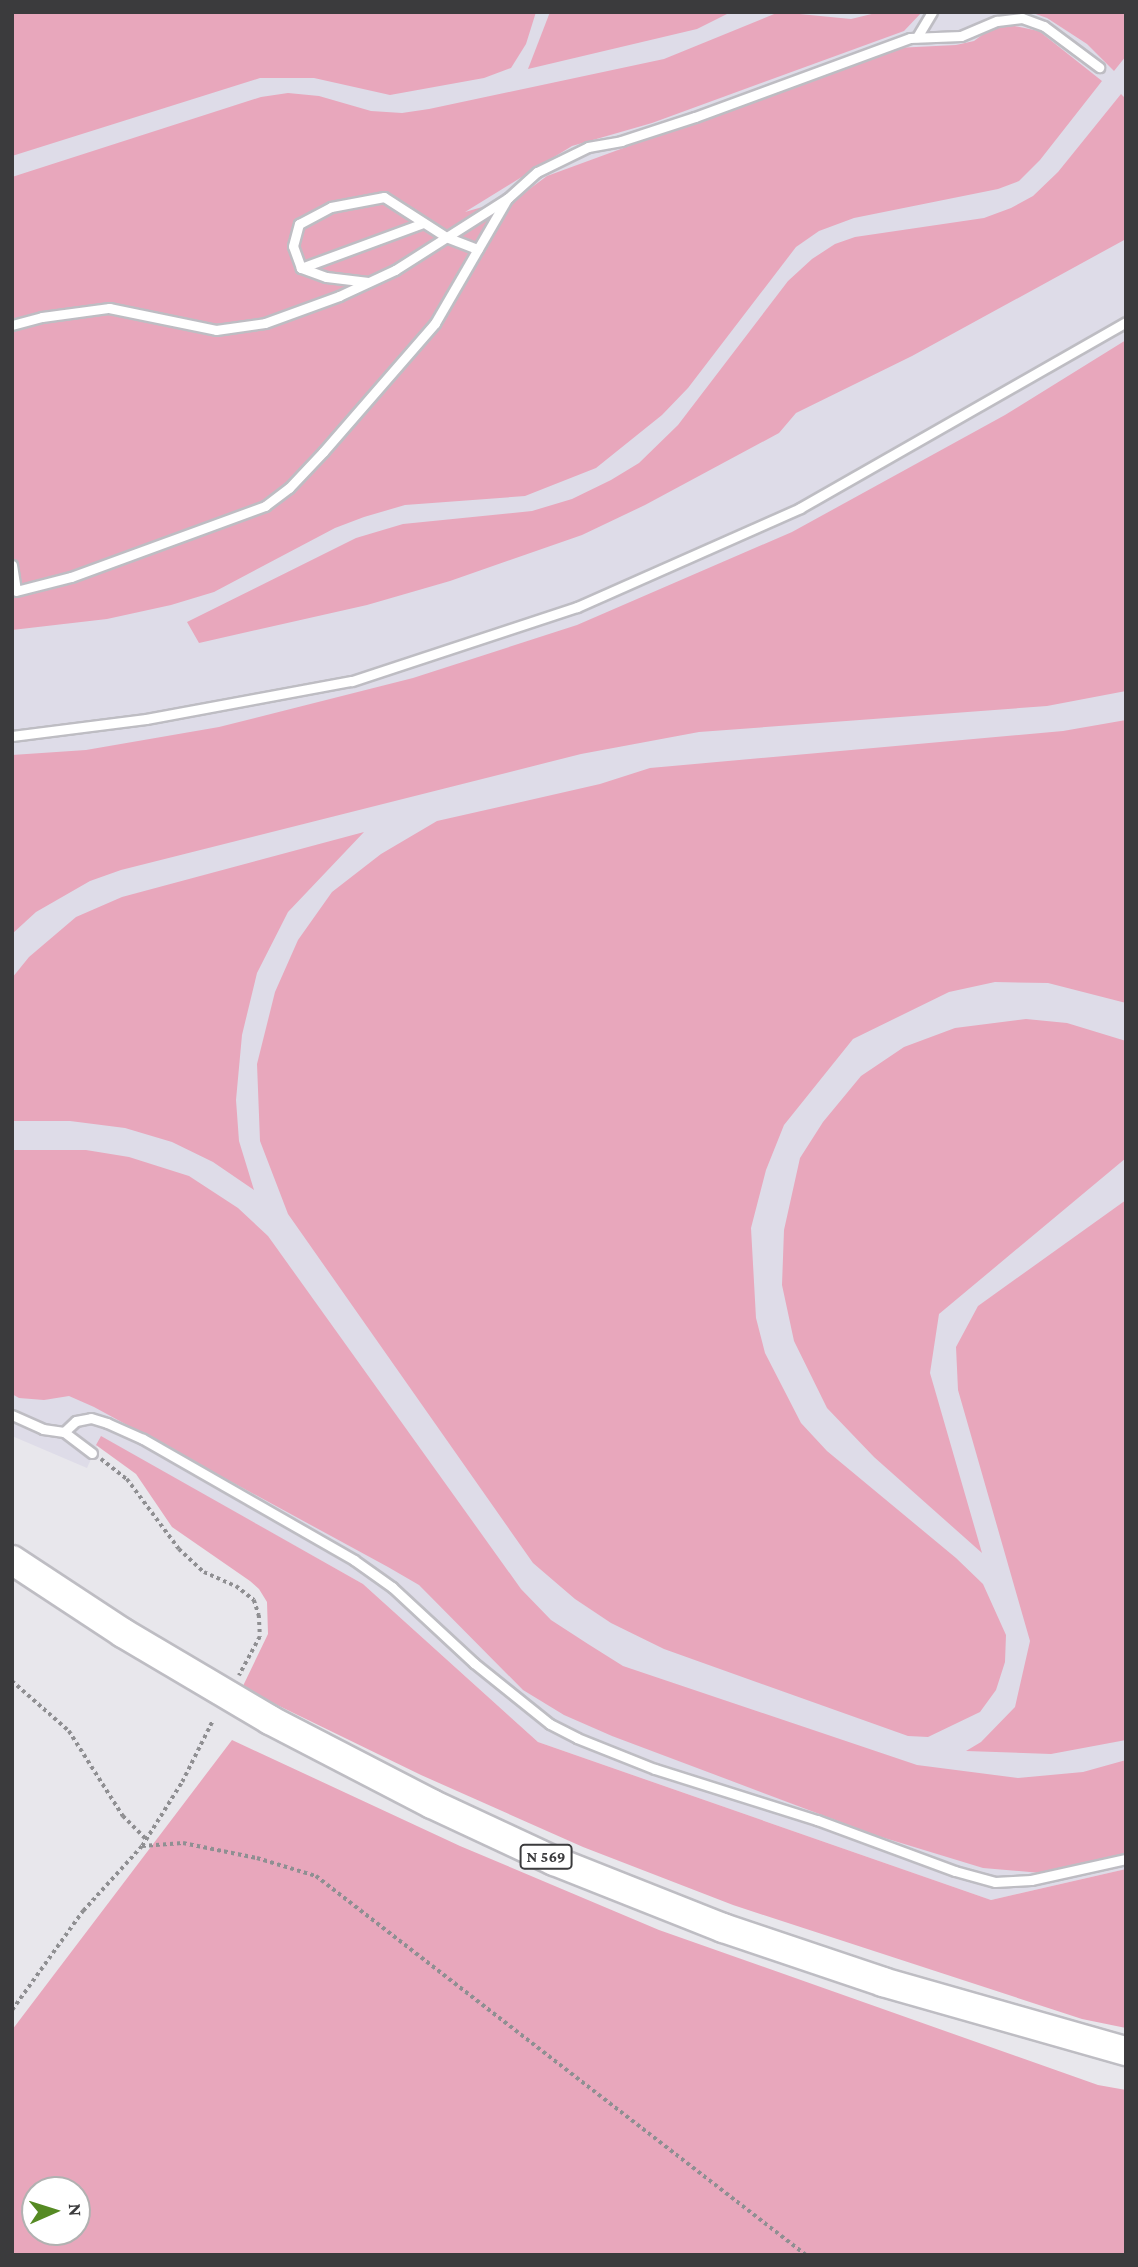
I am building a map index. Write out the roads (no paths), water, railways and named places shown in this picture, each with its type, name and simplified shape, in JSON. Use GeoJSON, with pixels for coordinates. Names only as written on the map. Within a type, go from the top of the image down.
{"type":"FeatureCollection","features":[{"type":"Feature","properties":{"kind":"main road","name":"N 569"},"geometry":{"type":"LineString","coordinates":[[12,1560],[123,1633],[270,1720],[432,1804],[554,1861],[723,1928],[883,1982],[1126,2051]]}},
{"type":"Feature","properties":{"kind":"lane"},"geometry":{"type":"LineString","coordinates":[[917,37],[932,12]]}},
{"type":"Feature","properties":{"kind":"lane"},"geometry":{"type":"LineString","coordinates":[[12,325],[42,317],[109,309],[216,330],[265,323],[395,270],[508,198],[537,172],[588,147],[621,141],[695,117],[917,37],[961,36],[997,20],[1022,18],[1044,26],[1099,67]]}},
{"type":"Feature","properties":{"kind":"lane"},"geometry":{"type":"LineString","coordinates":[[368,282],[326,277],[302,268],[293,246],[299,224],[331,207],[384,197],[446,237],[478,249]]}},
{"type":"Feature","properties":{"kind":"lane"},"geometry":{"type":"LineString","coordinates":[[12,565],[16,591],[71,577],[265,506],[289,488],[388,381],[435,323],[508,198]]}},
{"type":"Feature","properties":{"kind":"lane"},"geometry":{"type":"LineString","coordinates":[[302,268],[423,223]]}},
{"type":"Feature","properties":{"kind":"lane"},"geometry":{"type":"LineString","coordinates":[[12,736],[146,719],[352,681],[577,607],[800,508],[1126,322]]}},
{"type":"Feature","properties":{"kind":"lane"},"geometry":{"type":"LineString","coordinates":[[12,1415],[43,1429],[64,1432],[92,1453]]}},
{"type":"Feature","properties":{"kind":"lane"},"geometry":{"type":"LineString","coordinates":[[64,1432],[76,1421],[91,1418],[107,1423],[142,1439],[355,1560],[392,1587],[474,1663],[539,1716],[577,1738],[655,1769],[995,1882],[1031,1880],[1126,1859]]}}]}
